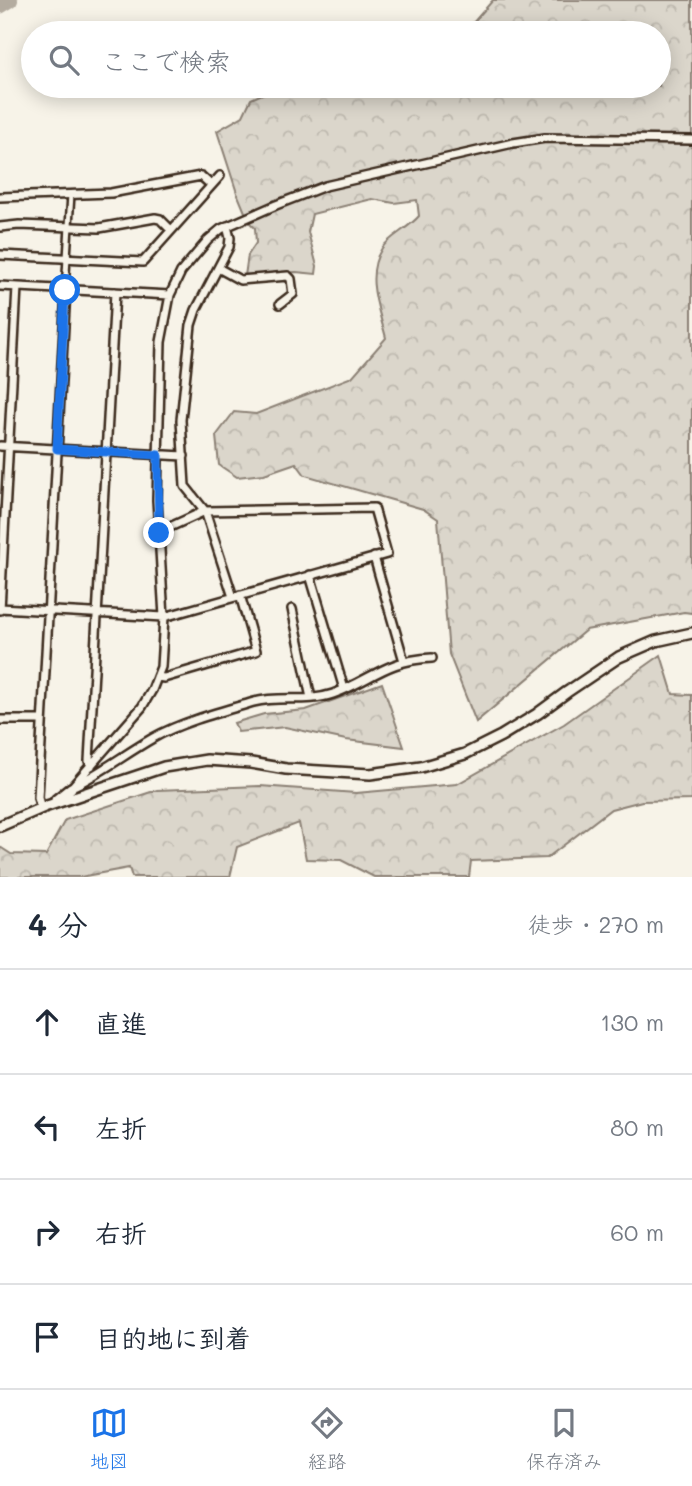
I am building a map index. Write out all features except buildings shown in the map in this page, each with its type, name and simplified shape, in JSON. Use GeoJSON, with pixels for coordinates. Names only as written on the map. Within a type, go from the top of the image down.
{"type":"FeatureCollection","features":[{"type":"Feature","properties":{"kind":"street"},"geometry":{"type":"LineString","coordinates":[[0,826],[58,799],[71,788],[142,706],[161,667],[164,617],[158,455],[161,342],[170,295],[181,272],[208,240],[227,226],[325,186],[513,143],[545,138],[692,141]]}},
{"type":"Feature","properties":{"kind":"street"},"geometry":{"type":"LineString","coordinates":[[0,197],[111,193],[201,176],[211,185]]}},
{"type":"Feature","properties":{"kind":"street"},"geometry":{"type":"LineString","coordinates":[[0,256],[142,262],[220,176]]}},
{"type":"Feature","properties":{"kind":"street"},"geometry":{"type":"LineString","coordinates":[[41,808],[38,798],[71,194]]}},
{"type":"Feature","properties":{"kind":"street"},"geometry":{"type":"LineString","coordinates":[[0,227],[19,225],[99,228],[155,218],[160,219],[171,230]]}},
{"type":"Feature","properties":{"kind":"street"},"geometry":{"type":"LineString","coordinates":[[157,677],[164,678],[256,651],[205,511],[185,486],[181,420],[191,326],[196,310],[229,247],[227,226]]}},
{"type":"Feature","properties":{"kind":"street"},"geometry":{"type":"LineString","coordinates":[[218,268],[240,279],[288,276],[293,294],[280,304]]}},
{"type":"Feature","properties":{"kind":"street"},"geometry":{"type":"LineString","coordinates":[[0,286],[170,295]]}},
{"type":"Feature","properties":{"kind":"street"},"geometry":{"type":"LineString","coordinates":[[17,287],[4,447],[0,609],[164,617],[387,554],[374,508],[205,511],[159,533]]}},
{"type":"Feature","properties":{"kind":"street"},"geometry":{"type":"LineString","coordinates":[[91,766],[89,761],[115,292]]}},
{"type":"Feature","properties":{"kind":"street"},"geometry":{"type":"LineString","coordinates":[[4,447],[184,456]]}},
{"type":"Feature","properties":{"kind":"street"},"geometry":{"type":"LineString","coordinates":[[374,557],[404,661]]}},
{"type":"Feature","properties":{"kind":"street"},"geometry":{"type":"LineString","coordinates":[[310,575],[344,689]]}},
{"type":"Feature","properties":{"kind":"street"},"geometry":{"type":"LineString","coordinates":[[292,609],[312,698]]}},
{"type":"Feature","properties":{"kind":"street"},"geometry":{"type":"LineString","coordinates":[[41,808],[164,767],[207,760],[370,774],[421,767],[465,754],[501,736],[619,657],[656,641],[692,633]]}},
{"type":"Feature","properties":{"kind":"street"},"geometry":{"type":"LineString","coordinates":[[71,788],[155,737],[174,729],[257,701],[324,697],[392,664],[432,658]]}},
{"type":"Feature","properties":{"kind":"street"},"geometry":{"type":"LineString","coordinates":[[0,720],[42,720]]}},
{"type":"Feature","properties":{"kind":"green space"},"geometry":{"type":"Polygon","coordinates":[[[493,0],[692,0],[692,613],[684,612],[586,630],[476,722],[449,654],[438,519],[423,509],[305,475],[296,463],[264,474],[237,477],[219,465],[216,436],[234,412],[256,414],[352,377],[386,338],[375,293],[374,270],[377,259],[385,244],[419,216],[417,200],[394,203],[372,199],[312,214],[308,232],[317,266],[316,274],[296,272],[245,276],[248,255],[256,243],[255,228],[249,222],[237,193],[217,131],[243,116],[251,99],[671,98],[671,21],[475,21],[493,0]]]}},
{"type":"Feature","properties":{"kind":"green space"},"geometry":{"type":"Polygon","coordinates":[[[661,655],[673,694],[692,695],[692,800],[642,801],[611,809],[547,858],[471,861],[469,877],[374,877],[341,860],[306,859],[299,823],[237,847],[230,877],[132,877],[129,868],[80,877],[0,877],[0,847],[11,854],[46,855],[65,820],[157,790],[260,786],[356,793],[457,784],[564,724],[661,655]]]}},
{"type":"Feature","properties":{"kind":"green space"},"geometry":{"type":"Polygon","coordinates":[[[382,683],[404,747],[346,740],[285,727],[238,732],[234,723],[264,714],[306,710],[382,683]]]}},
{"type":"Feature","properties":{"kind":"waterway"},"geometry":{"type":"LineString","coordinates":[[0,6],[10,0]]}},
{"type":"Feature","properties":{"kind":"route"},"geometry":{"type":"LineString","coordinates":[[65,290],[57,449],[158,455],[159,533]]}}]}
